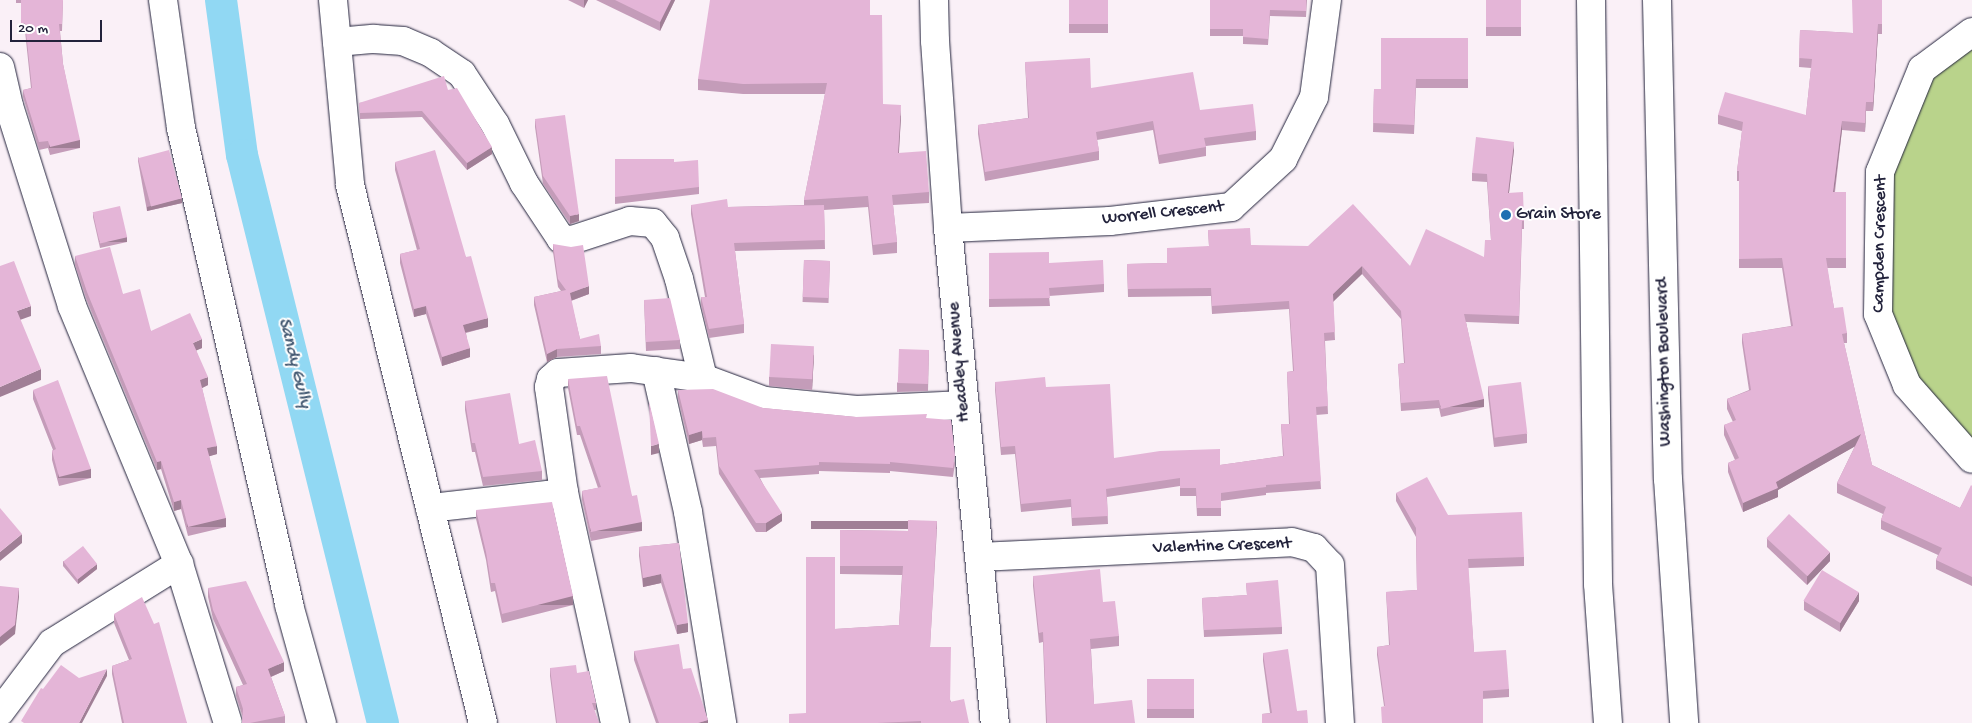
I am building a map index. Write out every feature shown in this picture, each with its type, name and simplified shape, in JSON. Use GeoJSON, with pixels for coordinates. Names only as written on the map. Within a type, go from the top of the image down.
{"type":"FeatureCollection","features":[{"type":"Feature","properties":{"kind":"main road"},"geometry":{"type":"LineString","coordinates":[[163,0],[181,128],[290,605],[322,723]]}},
{"type":"Feature","properties":{"kind":"main road"},"geometry":{"type":"LineString","coordinates":[[333,0],[350,185],[483,723]]}},
{"type":"Feature","properties":{"kind":"main road","name":"Headley Avenue"},"geometry":{"type":"LineString","coordinates":[[934,0],[935,41],[948,228],[995,723]]}},
{"type":"Feature","properties":{"kind":"main road","name":"Worrell Crescent"},"geometry":{"type":"LineString","coordinates":[[948,228],[1110,221],[1231,208],[1283,159],[1314,97],[1327,0]]}},
{"type":"Feature","properties":{"kind":"main road"},"geometry":{"type":"LineString","coordinates":[[1591,0],[1598,584],[1608,723]]}},
{"type":"Feature","properties":{"kind":"main road","name":"Washington Boulevard"},"geometry":{"type":"LineString","coordinates":[[1657,0],[1668,479],[1684,723]]}},
{"type":"Feature","properties":{"kind":"main road","name":"Campden Crescent"},"geometry":{"type":"LineString","coordinates":[[1972,32],[1922,69],[1880,172],[1878,314],[1907,385],[1972,459]]}},
{"type":"Feature","properties":{"kind":"main road"},"geometry":{"type":"LineString","coordinates":[[337,42],[374,39],[404,41],[431,52],[462,74],[496,124],[524,183],[561,238],[572,240],[630,221],[653,223],[665,238],[668,246],[704,378]]}},
{"type":"Feature","properties":{"kind":"main road"},"geometry":{"type":"LineString","coordinates":[[0,68],[9,106],[72,306],[179,564],[228,723]]}},
{"type":"Feature","properties":{"kind":"main road"},"geometry":{"type":"LineString","coordinates":[[615,723],[564,493],[549,387],[551,380],[558,373],[585,369],[631,368],[656,371],[704,378],[765,401],[857,410],[964,405]]}},
{"type":"Feature","properties":{"kind":"main road"},"geometry":{"type":"LineString","coordinates":[[656,371],[688,512],[722,723]]}},
{"type":"Feature","properties":{"kind":"main road"},"geometry":{"type":"LineString","coordinates":[[430,508],[564,493]]}},
{"type":"Feature","properties":{"kind":"main road","name":"Valentine Crescent"},"geometry":{"type":"LineString","coordinates":[[979,557],[1292,542],[1314,548],[1330,565],[1340,723]]}},
{"type":"Feature","properties":{"kind":"main road"},"geometry":{"type":"LineString","coordinates":[[0,712],[52,643],[179,564]]}},
{"type":"Feature","properties":{"kind":"green space"},"geometry":{"type":"Polygon","coordinates":[[[1972,32],[1972,459],[1907,385],[1878,314],[1880,172],[1922,69],[1972,32]]]}},
{"type":"Feature","properties":{"kind":"building"},"geometry":{"type":"Polygon","coordinates":[[[21,0],[63,0],[62,24],[59,24],[63,64],[80,140],[50,147],[48,141],[39,142],[23,90],[32,88],[25,23],[21,23],[21,0]]]}},
{"type":"Feature","properties":{"kind":"building"},"geometry":{"type":"Polygon","coordinates":[[[615,0],[671,0],[660,22],[615,0]]]}},
{"type":"Feature","properties":{"kind":"building"},"geometry":{"type":"Polygon","coordinates":[[[710,0],[870,0],[870,15],[882,15],[883,104],[901,105],[898,153],[926,151],[929,192],[892,195],[897,242],[873,245],[868,196],[804,200],[827,83],[743,84],[698,79],[710,0]]]}},
{"type":"Feature","properties":{"kind":"building"},"geometry":{"type":"Polygon","coordinates":[[[1069,0],[1108,0],[1108,24],[1069,24],[1069,0]]]}},
{"type":"Feature","properties":{"kind":"building"},"geometry":{"type":"Polygon","coordinates":[[[1210,0],[1306,0],[1306,11],[1270,10],[1268,39],[1243,37],[1243,29],[1210,29],[1210,0]]]}},
{"type":"Feature","properties":{"kind":"building"},"geometry":{"type":"Polygon","coordinates":[[[1486,0],[1521,0],[1521,27],[1486,27],[1486,0]]]}},
{"type":"Feature","properties":{"kind":"building"},"geometry":{"type":"Polygon","coordinates":[[[1852,0],[1882,0],[1882,24],[1878,24],[1873,102],[1866,102],[1865,123],[1842,121],[1833,192],[1846,192],[1846,258],[1826,258],[1834,308],[1843,307],[1847,333],[1842,334],[1872,465],[1960,508],[1972,486],[1972,577],[1936,560],[1942,548],[1881,520],[1886,507],[1837,483],[1861,434],[1776,482],[1778,488],[1743,503],[1728,463],[1739,458],[1724,425],[1736,420],[1727,399],[1751,390],[1742,334],[1793,326],[1782,258],[1739,259],[1739,171],[1737,171],[1743,122],[1718,115],[1725,92],[1806,115],[1812,59],[1799,58],[1800,30],[1853,33],[1852,0]]]}},
{"type":"Feature","properties":{"kind":"building"},"geometry":{"type":"Polygon","coordinates":[[[1381,38],[1468,38],[1468,79],[1416,79],[1414,125],[1373,123],[1374,89],[1381,89],[1381,38]]]}},
{"type":"Feature","properties":{"kind":"building"},"geometry":{"type":"Polygon","coordinates":[[[1090,58],[1091,88],[1193,72],[1200,110],[1253,104],[1256,131],[1204,138],[1206,147],[1159,155],[1153,121],[1096,132],[1099,151],[985,172],[978,125],[1029,118],[1025,62],[1090,58]]]}},
{"type":"Feature","properties":{"kind":"building"},"geometry":{"type":"Polygon","coordinates":[[[444,76],[448,90],[457,88],[492,147],[467,163],[422,111],[360,113],[359,103],[444,76]]]}},
{"type":"Feature","properties":{"kind":"building"},"geometry":{"type":"Polygon","coordinates":[[[565,115],[579,214],[570,216],[543,176],[535,119],[565,115]]]}},
{"type":"Feature","properties":{"kind":"building"},"geometry":{"type":"Polygon","coordinates":[[[1476,137],[1514,142],[1508,193],[1523,192],[1524,221],[1522,221],[1519,316],[1464,314],[1484,399],[1441,409],[1439,400],[1401,403],[1398,364],[1405,363],[1401,311],[1362,266],[1333,294],[1335,332],[1324,333],[1328,406],[1316,407],[1321,481],[1266,485],[1266,487],[1221,493],[1221,508],[1197,508],[1196,488],[1180,488],[1180,478],[1106,489],[1108,516],[1072,518],[1071,499],[1021,504],[1015,446],[1001,447],[995,382],[1045,377],[1046,387],[1110,384],[1114,458],[1160,451],[1220,449],[1220,465],[1284,456],[1281,424],[1290,424],[1287,372],[1294,371],[1289,301],[1212,306],[1211,288],[1128,289],[1127,264],[1167,263],[1167,248],[1209,246],[1208,230],[1250,228],[1251,245],[1308,246],[1353,204],[1410,266],[1426,229],[1484,257],[1485,240],[1491,240],[1487,174],[1472,173],[1476,137]]]}},
{"type":"Feature","properties":{"kind":"building"},"geometry":{"type":"Polygon","coordinates":[[[169,150],[182,198],[151,207],[138,158],[169,150]]]}},
{"type":"Feature","properties":{"kind":"building"},"geometry":{"type":"Polygon","coordinates":[[[435,150],[466,257],[471,256],[488,318],[463,325],[470,348],[442,357],[426,306],[414,309],[400,254],[420,249],[395,162],[435,150]]]}},
{"type":"Feature","properties":{"kind":"building"},"geometry":{"type":"Polygon","coordinates":[[[615,159],[674,159],[674,162],[698,160],[699,187],[615,197],[615,159]]]}},
{"type":"Feature","properties":{"kind":"building"},"geometry":{"type":"Polygon","coordinates":[[[727,199],[728,207],[824,205],[825,240],[734,243],[744,324],[709,329],[701,297],[707,297],[691,205],[727,199]]]}},
{"type":"Feature","properties":{"kind":"building"},"geometry":{"type":"Polygon","coordinates":[[[120,206],[127,237],[100,243],[93,212],[120,206]]]}},
{"type":"Feature","properties":{"kind":"building"},"geometry":{"type":"Polygon","coordinates":[[[553,244],[571,247],[583,245],[589,286],[570,293],[580,339],[599,334],[601,346],[557,349],[547,354],[534,297],[566,290],[558,279],[553,244]]]}},
{"type":"Feature","properties":{"kind":"building"},"geometry":{"type":"Polygon","coordinates":[[[110,247],[123,294],[140,289],[151,331],[190,313],[202,339],[193,343],[208,377],[200,380],[217,446],[207,448],[226,518],[188,527],[181,500],[174,502],[161,461],[157,462],[87,292],[75,256],[110,247]]]}},
{"type":"Feature","properties":{"kind":"building"},"geometry":{"type":"Polygon","coordinates":[[[1049,252],[1049,263],[1103,260],[1104,284],[1049,288],[1050,298],[989,299],[989,253],[1049,252]]]}},
{"type":"Feature","properties":{"kind":"building"},"geometry":{"type":"Polygon","coordinates":[[[804,260],[830,261],[829,298],[803,297],[804,260]]]}},
{"type":"Feature","properties":{"kind":"building"},"geometry":{"type":"Polygon","coordinates":[[[14,261],[31,306],[17,311],[41,369],[0,387],[0,266],[14,261]]]}},
{"type":"Feature","properties":{"kind":"building"},"geometry":{"type":"Polygon","coordinates":[[[670,298],[680,340],[646,342],[644,300],[670,298]]]}},
{"type":"Feature","properties":{"kind":"building"},"geometry":{"type":"Polygon","coordinates":[[[771,344],[814,346],[812,379],[769,377],[771,344]]]}},
{"type":"Feature","properties":{"kind":"building"},"geometry":{"type":"Polygon","coordinates":[[[899,349],[929,350],[928,384],[898,383],[899,349]]]}},
{"type":"Feature","properties":{"kind":"building"},"geometry":{"type":"Polygon","coordinates":[[[607,376],[632,496],[637,495],[642,522],[591,532],[582,491],[601,487],[580,426],[577,426],[568,379],[607,376]]]}},
{"type":"Feature","properties":{"kind":"building"},"geometry":{"type":"Polygon","coordinates":[[[58,380],[91,469],[59,477],[52,451],[56,449],[33,390],[58,380]]]}},
{"type":"Feature","properties":{"kind":"building"},"geometry":{"type":"Polygon","coordinates":[[[1521,382],[1527,434],[1495,438],[1488,386],[1521,382]]]}},
{"type":"Feature","properties":{"kind":"building"},"geometry":{"type":"Polygon","coordinates":[[[713,389],[763,408],[856,417],[927,414],[926,418],[951,420],[955,455],[953,468],[890,462],[890,464],[819,462],[819,465],[754,470],[782,513],[766,523],[756,523],[719,466],[716,437],[703,438],[702,431],[689,435],[678,390],[713,389]]]}},
{"type":"Feature","properties":{"kind":"building"},"geometry":{"type":"Polygon","coordinates":[[[510,393],[519,444],[535,440],[542,471],[483,477],[475,443],[472,443],[465,401],[510,393]]]}},
{"type":"Feature","properties":{"kind":"building"},"geometry":{"type":"Polygon","coordinates":[[[649,401],[659,444],[651,446],[649,401]]]}},
{"type":"Feature","properties":{"kind":"building"},"geometry":{"type":"Polygon","coordinates":[[[1427,477],[1448,515],[1522,512],[1524,557],[1468,559],[1474,652],[1506,650],[1509,689],[1483,691],[1483,723],[1382,723],[1381,707],[1385,706],[1377,647],[1390,645],[1386,592],[1417,590],[1416,528],[1396,493],[1427,477]]]}},
{"type":"Feature","properties":{"kind":"building"},"geometry":{"type":"Polygon","coordinates":[[[552,502],[573,596],[502,614],[495,583],[491,583],[476,510],[552,502]]]}},
{"type":"Feature","properties":{"kind":"building"},"geometry":{"type":"Polygon","coordinates":[[[0,508],[22,534],[0,552],[0,508]]]}},
{"type":"Feature","properties":{"kind":"building"},"geometry":{"type":"Polygon","coordinates":[[[1789,514],[1830,552],[1807,576],[1766,538],[1789,514]]]}},
{"type":"Feature","properties":{"kind":"building"},"geometry":{"type":"Polygon","coordinates":[[[908,520],[937,521],[930,647],[951,647],[950,702],[964,699],[969,723],[921,723],[921,721],[789,723],[789,714],[806,713],[806,557],[835,557],[835,629],[899,625],[903,566],[840,566],[840,530],[908,531],[908,520]]]}},
{"type":"Feature","properties":{"kind":"building"},"geometry":{"type":"Polygon","coordinates":[[[679,543],[688,623],[677,625],[661,574],[643,578],[639,547],[679,543]]]}},
{"type":"Feature","properties":{"kind":"building"},"geometry":{"type":"Polygon","coordinates":[[[83,546],[97,564],[77,580],[63,561],[83,546]]]}},
{"type":"Feature","properties":{"kind":"building"},"geometry":{"type":"Polygon","coordinates":[[[1100,569],[1103,602],[1115,601],[1119,636],[1090,639],[1094,704],[1132,700],[1135,723],[1047,723],[1043,632],[1039,633],[1033,576],[1100,569]]]}},
{"type":"Feature","properties":{"kind":"building"},"geometry":{"type":"Polygon","coordinates":[[[1822,570],[1859,592],[1840,623],[1803,601],[1822,570]]]}},
{"type":"Feature","properties":{"kind":"building"},"geometry":{"type":"Polygon","coordinates":[[[1278,580],[1282,627],[1204,630],[1202,598],[1247,595],[1246,583],[1278,580]]]}},
{"type":"Feature","properties":{"kind":"building"},"geometry":{"type":"Polygon","coordinates":[[[246,581],[284,662],[268,669],[285,716],[242,723],[243,709],[236,687],[247,684],[213,610],[208,588],[246,581]]]}},
{"type":"Feature","properties":{"kind":"building"},"geometry":{"type":"Polygon","coordinates":[[[0,586],[19,588],[15,625],[0,637],[0,586]]]}},
{"type":"Feature","properties":{"kind":"building"},"geometry":{"type":"Polygon","coordinates":[[[142,597],[154,624],[159,622],[187,723],[124,723],[112,666],[132,659],[114,614],[142,597]]]}},
{"type":"Feature","properties":{"kind":"building"},"geometry":{"type":"Polygon","coordinates":[[[679,644],[683,669],[691,668],[708,720],[698,723],[659,723],[634,651],[679,644]]]}},
{"type":"Feature","properties":{"kind":"building"},"geometry":{"type":"Polygon","coordinates":[[[1288,649],[1297,711],[1307,710],[1308,723],[1262,723],[1262,714],[1272,713],[1263,653],[1288,649]]]}},
{"type":"Feature","properties":{"kind":"building"},"geometry":{"type":"Polygon","coordinates":[[[61,665],[79,678],[107,669],[79,723],[24,723],[21,721],[41,688],[43,689],[61,665]]]}},
{"type":"Feature","properties":{"kind":"building"},"geometry":{"type":"Polygon","coordinates":[[[576,665],[577,673],[589,671],[596,703],[592,703],[599,723],[557,723],[550,668],[576,665]]]}},
{"type":"Feature","properties":{"kind":"building"},"geometry":{"type":"Polygon","coordinates":[[[1147,679],[1194,679],[1194,709],[1147,709],[1147,679]]]}},
{"type":"Feature","properties":{"kind":"waterway","name":"Sandy Gully"},"geometry":{"type":"LineString","coordinates":[[221,0],[242,155],[383,723]]}},
{"type":"Feature","properties":{"kind":"place","name":"Grain Store"},"geometry":{"type":"Point","coordinates":[1506,215]}}]}
